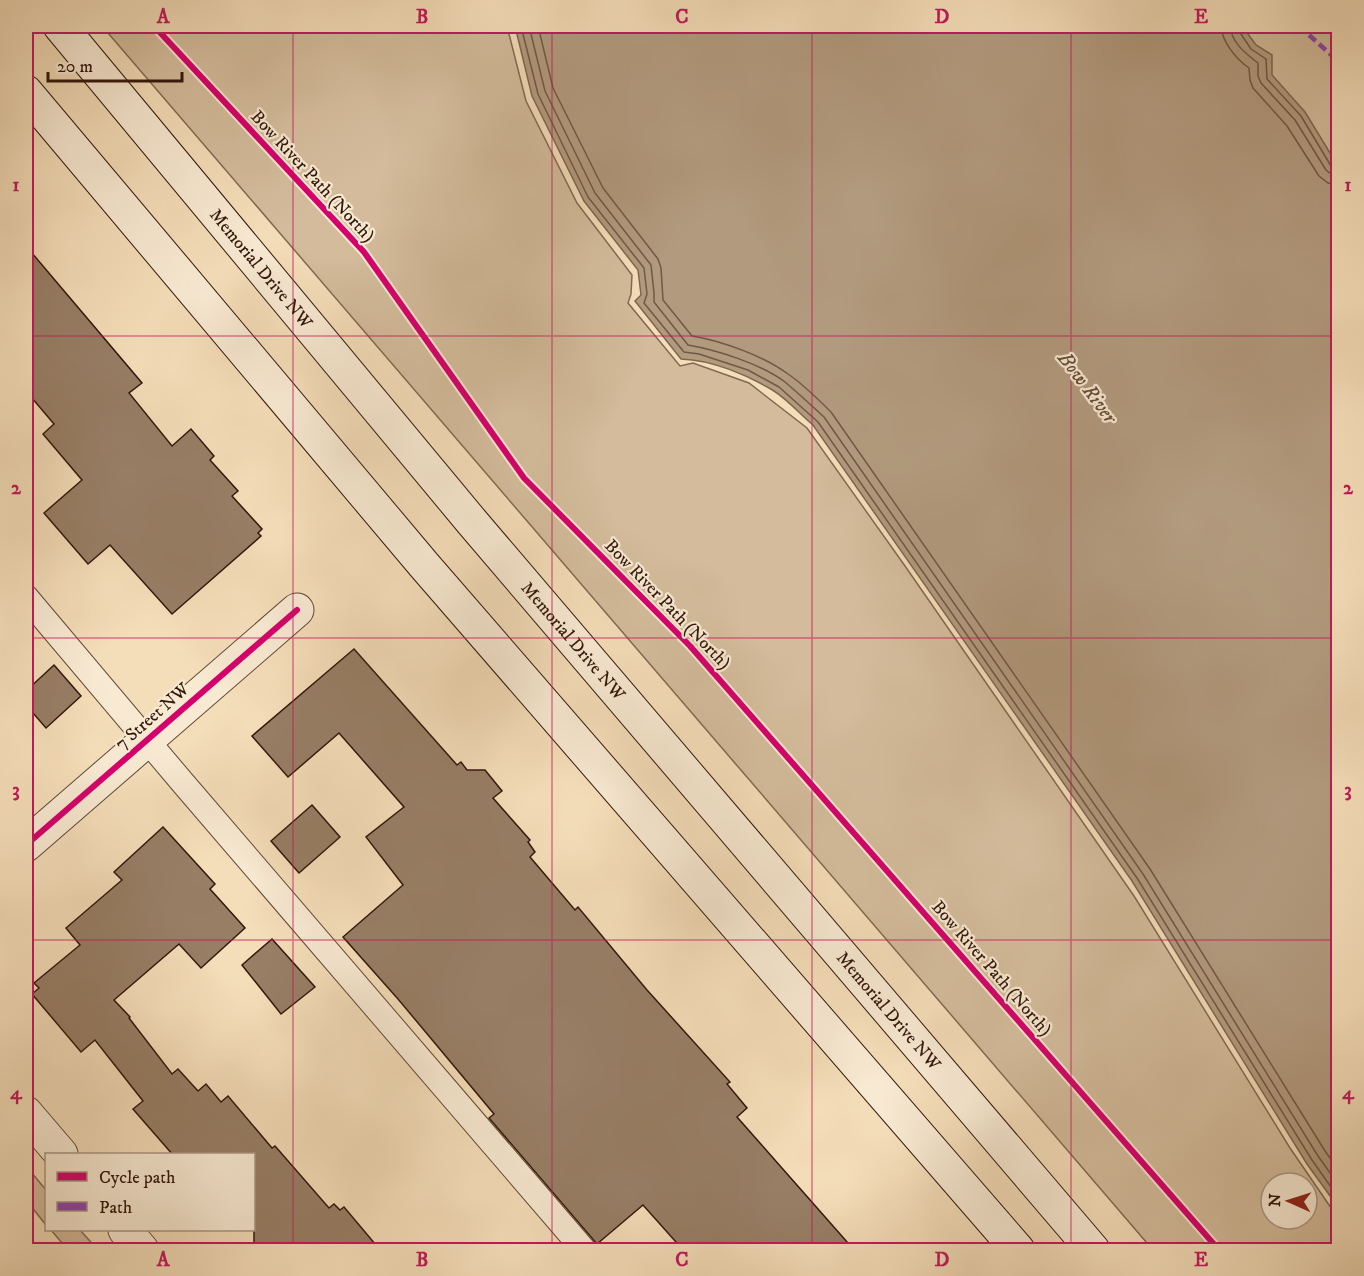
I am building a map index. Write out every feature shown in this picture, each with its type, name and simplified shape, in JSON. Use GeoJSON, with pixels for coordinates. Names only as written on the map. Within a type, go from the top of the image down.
{"type":"FeatureCollection","features":[{"type":"Feature","properties":{"kind":"main road","name":"Memorial Drive NW"},"geometry":{"type":"LineString","coordinates":[[60,26],[472,522],[1094,1251]]}},
{"type":"Feature","properties":{"kind":"main road"},"geometry":{"type":"LineString","coordinates":[[26,92],[423,565],[1018,1251]]}},
{"type":"Feature","properties":{"kind":"main road","name":"7 Street NW"},"geometry":{"type":"LineString","coordinates":[[26,845],[297,610]]}},
{"type":"Feature","properties":{"kind":"main road"},"geometry":{"type":"LineString","coordinates":[[26,1113],[59,1153]]}},
{"type":"Feature","properties":{"kind":"main road"},"geometry":{"type":"LineString","coordinates":[[126,1231],[142,1251]]}},
{"type":"Feature","properties":{"kind":"lane"},"geometry":{"type":"LineString","coordinates":[[26,597],[584,1251]]}},
{"type":"Feature","properties":{"kind":"shaded area"},"geometry":{"type":"Polygon","coordinates":[[[102,26],[507,26],[526,101],[577,203],[632,275],[628,303],[680,366],[693,363],[749,383],[807,428],[1134,896],[1306,1171],[1259,1171],[1259,1231],[1319,1231],[1319,1190],[1338,1218],[1338,1250],[1153,1250],[102,26]]]}},
{"type":"Feature","properties":{"kind":"shaded area"},"geometry":{"type":"Polygon","coordinates":[[[1212,26],[1338,26],[1338,188],[1212,26]]]}},
{"type":"Feature","properties":{"kind":"shaded area"},"geometry":{"type":"Polygon","coordinates":[[[26,1166],[45,1189],[45,1224],[26,1200],[26,1166]]]}},
{"type":"Feature","properties":{"kind":"shaded area"},"geometry":{"type":"Polygon","coordinates":[[[52,1231],[81,1231],[98,1250],[68,1250],[52,1231]]]}},
{"type":"Feature","properties":{"kind":"water","name":"Bow River"},"geometry":{"type":"Polygon","coordinates":[[[515,26],[1242,26],[1256,45],[1272,55],[1272,75],[1305,112],[1338,166],[1338,1207],[1319,1181],[1319,1171],[1312,1171],[1307,1164],[1132,881],[813,425],[779,395],[753,379],[717,365],[681,359],[635,301],[641,295],[638,270],[584,201],[532,96],[515,26]]]}},
{"type":"Feature","properties":{"kind":"building"},"geometry":{"type":"Polygon","coordinates":[[[26,246],[142,383],[129,393],[172,446],[191,429],[214,456],[210,460],[238,491],[232,496],[262,529],[258,533],[261,536],[172,614],[110,545],[88,564],[44,513],[82,480],[43,434],[54,424],[26,391],[26,246]]]}},
{"type":"Feature","properties":{"kind":"building"},"geometry":{"type":"Polygon","coordinates":[[[354,649],[457,765],[461,762],[467,770],[485,770],[502,791],[493,798],[530,840],[528,842],[535,852],[530,857],[575,910],[578,907],[647,990],[730,1082],[727,1084],[747,1108],[737,1117],[855,1251],[684,1251],[643,1205],[597,1244],[489,1118],[494,1114],[343,937],[403,885],[366,837],[404,807],[339,733],[288,777],[252,736],[354,649]]]}},
{"type":"Feature","properties":{"kind":"building"},"geometry":{"type":"Polygon","coordinates":[[[54,665],[81,696],[46,728],[26,705],[26,691],[54,665]]]}},
{"type":"Feature","properties":{"kind":"building"},"geometry":{"type":"Polygon","coordinates":[[[312,805],[340,837],[299,873],[271,841],[312,805]]]}},
{"type":"Feature","properties":{"kind":"building"},"geometry":{"type":"Polygon","coordinates":[[[163,827],[215,884],[210,889],[245,928],[201,968],[179,944],[114,1000],[130,1017],[172,1074],[178,1069],[198,1091],[206,1084],[221,1102],[228,1096],[272,1148],[275,1146],[329,1208],[334,1204],[340,1210],[344,1207],[381,1251],[254,1251],[255,1153],[171,1153],[133,1109],[143,1101],[95,1040],[81,1052],[32,994],[39,988],[34,983],[80,945],[66,928],[122,880],[114,872],[163,827]]]}},
{"type":"Feature","properties":{"kind":"building"},"geometry":{"type":"Polygon","coordinates":[[[272,939],[315,987],[281,1014],[242,965],[272,939]]]}},
{"type":"Feature","properties":{"kind":"marked path"},"geometry":{"type":"LineString","coordinates":[[1299,26],[1338,61]]}},
{"type":"Feature","properties":{"kind":"cycle path","name":"Bow River Path (North)"},"geometry":{"type":"LineString","coordinates":[[154,26],[364,252],[524,478],[690,646],[1219,1250]]}},
{"type":"Feature","properties":{"kind":"cycle path"},"geometry":{"type":"LineString","coordinates":[[26,845],[297,610]]}}]}
